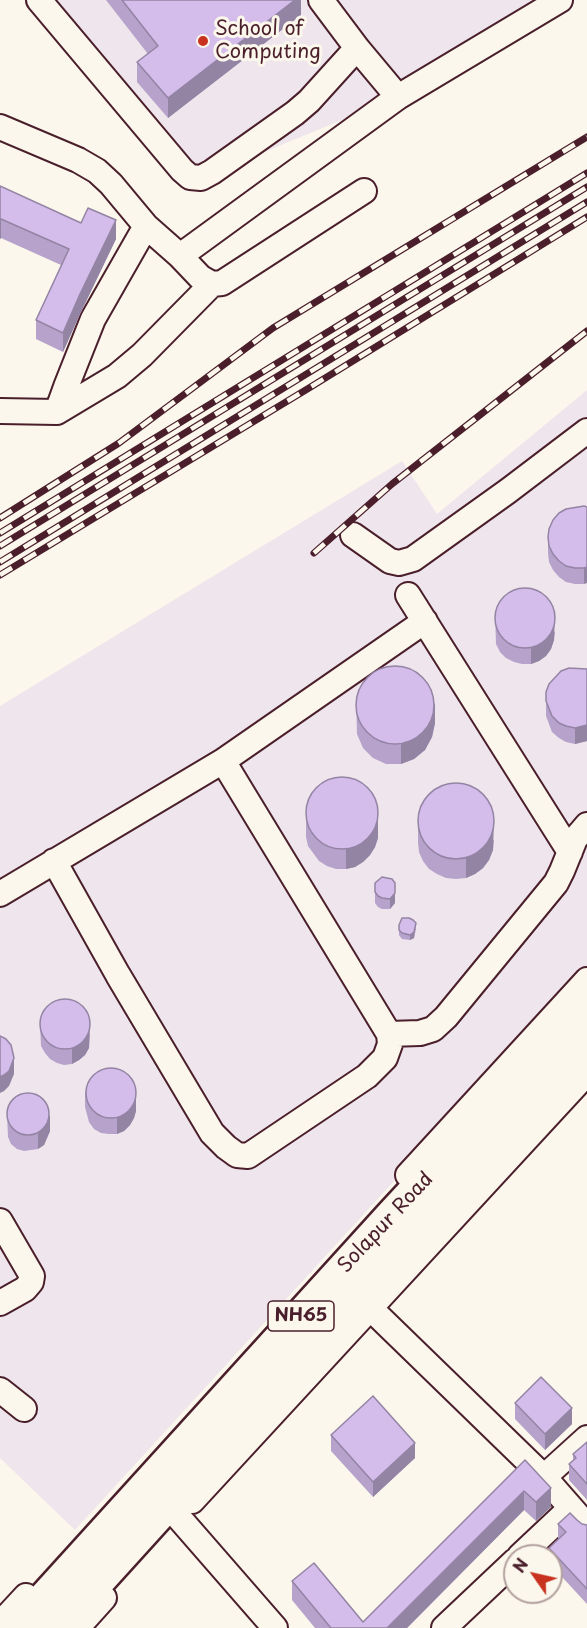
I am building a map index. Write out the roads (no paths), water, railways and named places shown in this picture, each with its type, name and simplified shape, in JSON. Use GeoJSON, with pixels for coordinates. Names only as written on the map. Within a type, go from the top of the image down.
{"type":"FeatureCollection","features":[{"type":"Feature","properties":{"kind":"highway","name":"Solapur Road"},"geometry":{"type":"LineString","coordinates":[[55,1628],[172,1511],[402,1225],[587,1006]]}},
{"type":"Feature","properties":{"kind":"highway","name":"Solapur Road"},"geometry":{"type":"LineString","coordinates":[[10,1618],[587,1041]]}},
{"type":"Feature","properties":{"kind":"street"},"geometry":{"type":"LineString","coordinates":[[39,0],[190,177],[201,178],[212,172],[295,113],[309,101],[357,48]]}},
{"type":"Feature","properties":{"kind":"street"},"geometry":{"type":"LineString","coordinates":[[321,0],[398,97]]}},
{"type":"Feature","properties":{"kind":"street"},"geometry":{"type":"LineString","coordinates":[[180,256],[398,97],[560,0]]}},
{"type":"Feature","properties":{"kind":"street"},"geometry":{"type":"LineString","coordinates":[[0,127],[78,160],[97,171],[111,184],[146,226],[200,277],[212,284],[222,283],[363,191]]}},
{"type":"Feature","properties":{"kind":"street"},"geometry":{"type":"LineString","coordinates":[[57,412],[93,319],[146,226]]}},
{"type":"Feature","properties":{"kind":"street"},"geometry":{"type":"LineString","coordinates":[[0,411],[57,412],[97,388],[142,355],[212,284]]}},
{"type":"Feature","properties":{"kind":"street"},"geometry":{"type":"LineString","coordinates":[[353,535],[390,561],[399,563],[413,559],[587,431]]}},
{"type":"Feature","properties":{"kind":"street"},"geometry":{"type":"LineString","coordinates":[[408,595],[570,852]]}},
{"type":"Feature","properties":{"kind":"street"},"geometry":{"type":"LineString","coordinates":[[0,894],[223,761],[425,621]]}},
{"type":"Feature","properties":{"kind":"street"},"geometry":{"type":"LineString","coordinates":[[54,861],[118,975],[212,1132],[237,1155],[248,1156],[367,1076],[385,1058],[390,1044],[389,1034],[223,761]]}},
{"type":"Feature","properties":{"kind":"street"},"geometry":{"type":"LineString","coordinates":[[389,1034],[420,1033],[433,1029],[446,1017],[556,883],[575,839],[587,825]]}},
{"type":"Feature","properties":{"kind":"street"},"geometry":{"type":"LineString","coordinates":[[10,1618],[587,980]]}},
{"type":"Feature","properties":{"kind":"street"},"geometry":{"type":"LineString","coordinates":[[77,1628],[172,1511],[370,1308],[587,1073]]}},
{"type":"Feature","properties":{"kind":"street"},"geometry":{"type":"LineString","coordinates":[[0,1221],[32,1276],[31,1282],[25,1289],[0,1304]]}},
{"type":"Feature","properties":{"kind":"street"},"geometry":{"type":"LineString","coordinates":[[370,1308],[544,1477],[579,1517],[538,1544]]}},
{"type":"Feature","properties":{"kind":"street"},"geometry":{"type":"LineString","coordinates":[[0,1389],[24,1409]]}},
{"type":"Feature","properties":{"kind":"street"},"geometry":{"type":"LineString","coordinates":[[544,1477],[587,1438]]}},
{"type":"Feature","properties":{"kind":"street"},"geometry":{"type":"LineString","coordinates":[[172,1511],[275,1628]]}},
{"type":"Feature","properties":{"kind":"street"},"geometry":{"type":"LineString","coordinates":[[444,1628],[503,1572]]}},
{"type":"Feature","properties":{"kind":"railway"},"geometry":{"type":"LineString","coordinates":[[0,518],[119,443],[273,328],[587,137]]}},
{"type":"Feature","properties":{"kind":"railway"},"geometry":{"type":"LineString","coordinates":[[0,533],[587,173]]}},
{"type":"Feature","properties":{"kind":"railway"},"geometry":{"type":"LineString","coordinates":[[0,546],[587,187]]}},
{"type":"Feature","properties":{"kind":"railway"},"geometry":{"type":"LineString","coordinates":[[0,562],[587,202]]}},
{"type":"Feature","properties":{"kind":"railway"},"geometry":{"type":"LineString","coordinates":[[0,575],[587,217]]}},
{"type":"Feature","properties":{"kind":"railway"},"geometry":{"type":"LineString","coordinates":[[314,553],[392,484],[587,331]]}},
{"type":"Feature","properties":{"kind":"place","name":"School of Computing"},"geometry":{"type":"Point","coordinates":[203,41]}}]}
